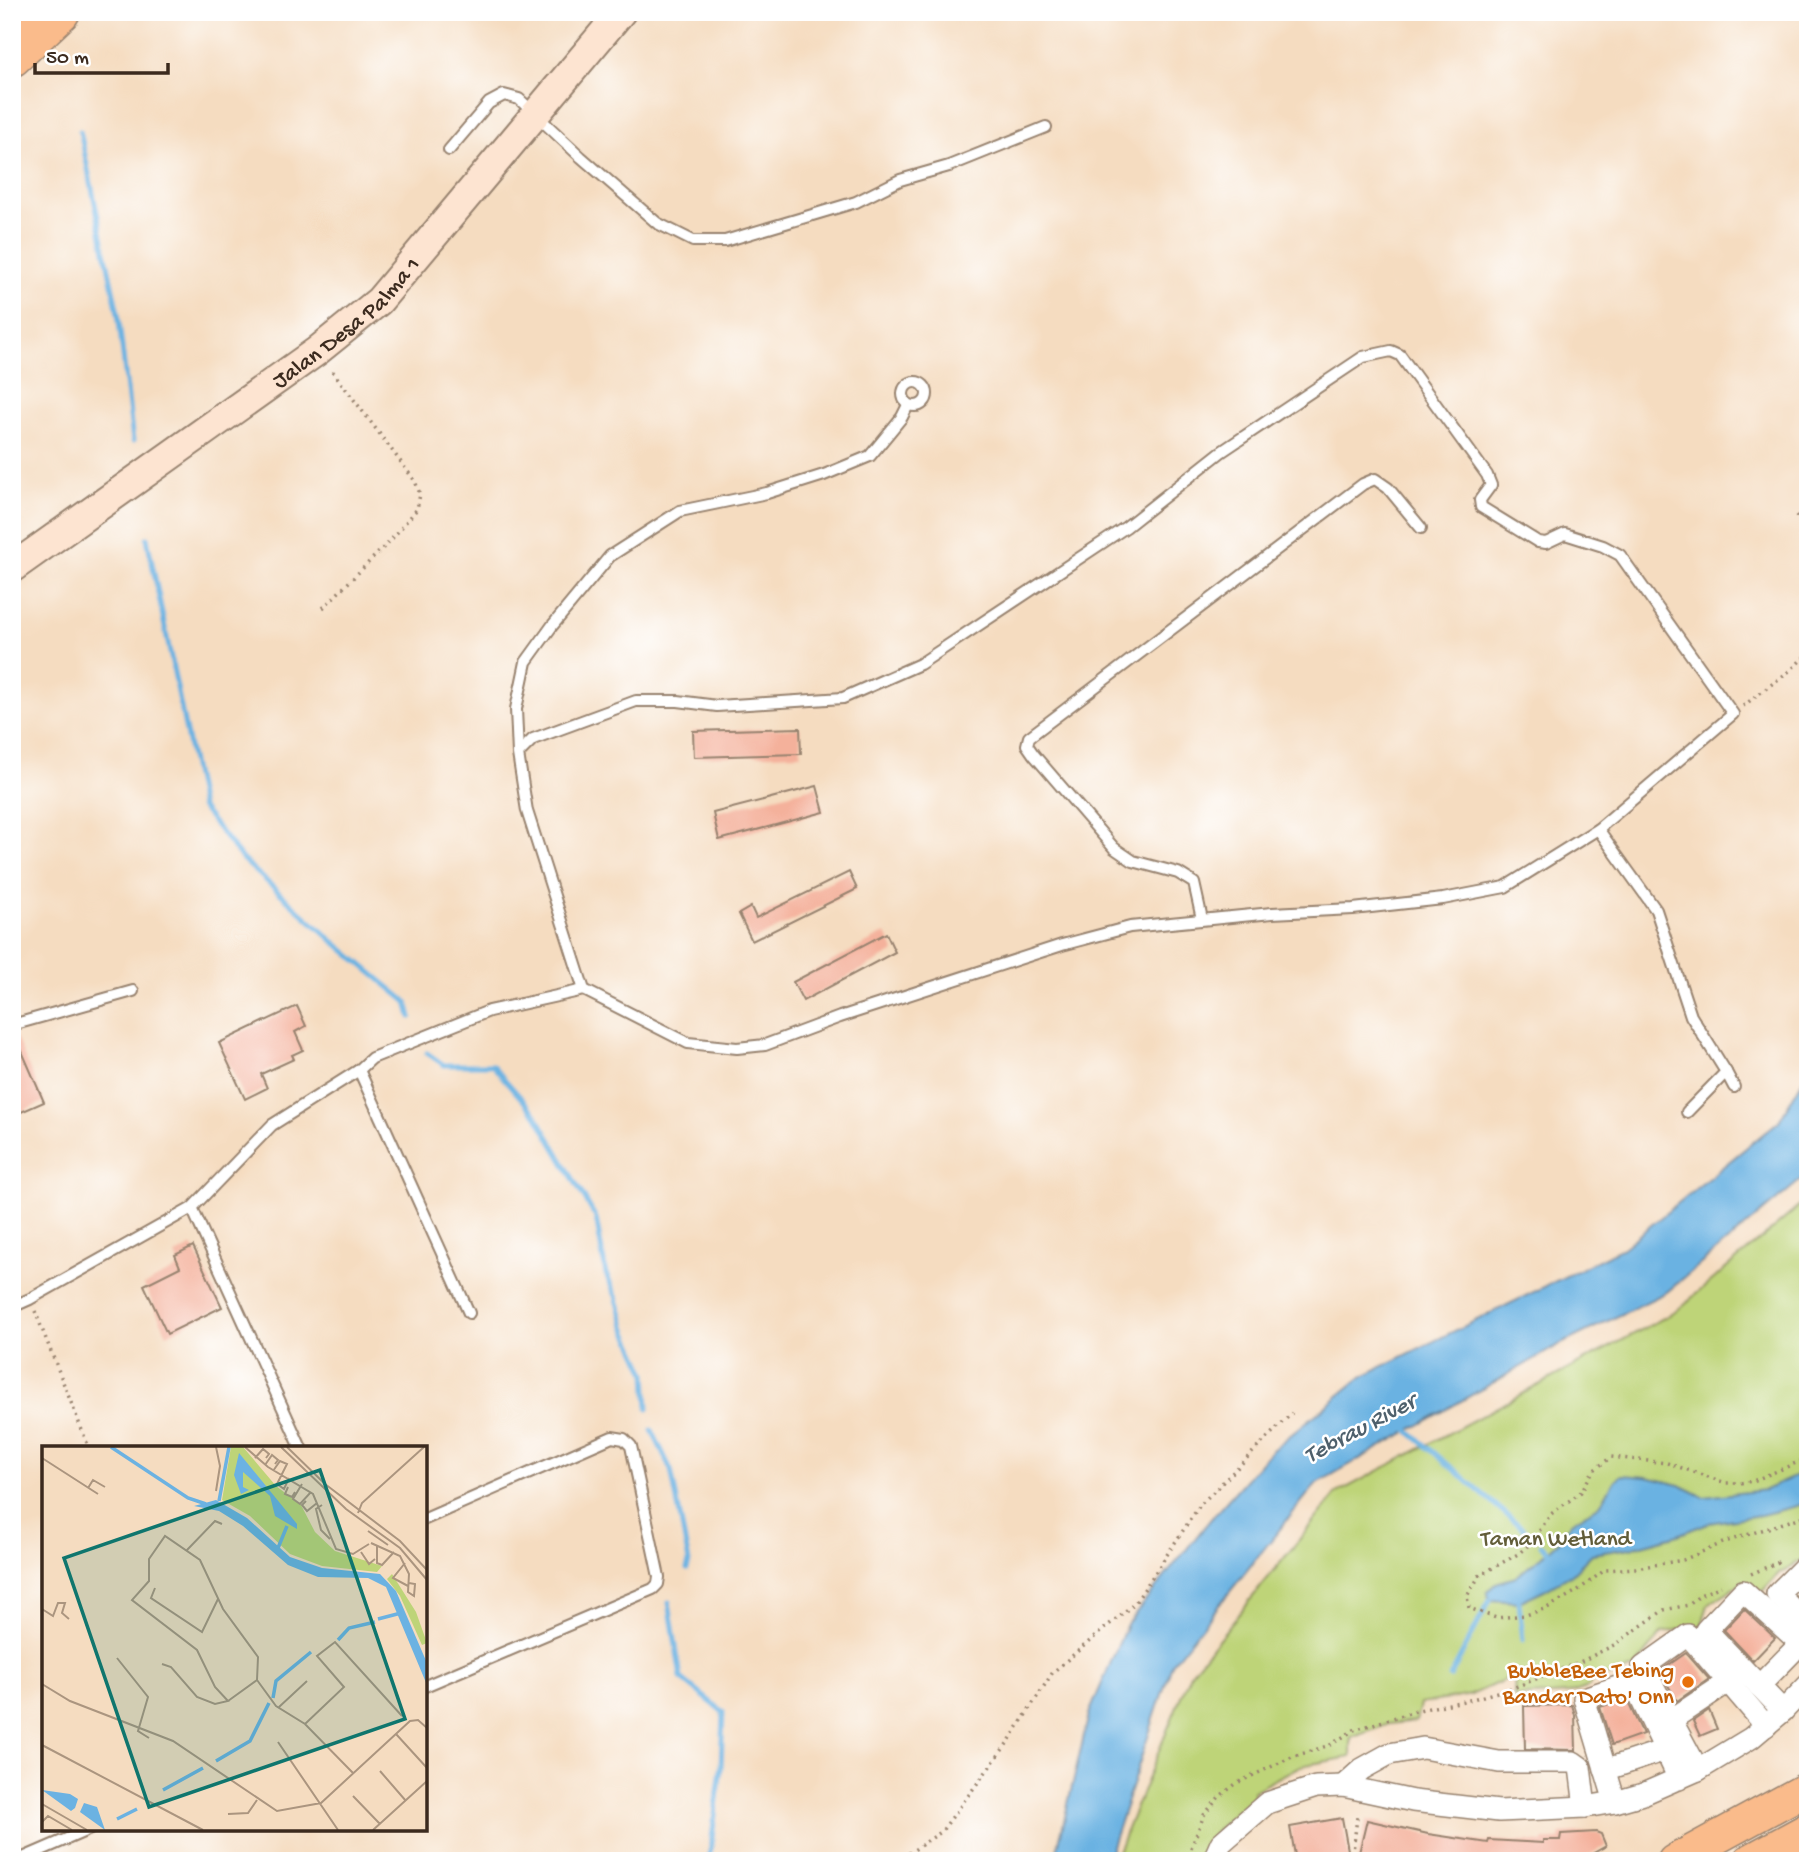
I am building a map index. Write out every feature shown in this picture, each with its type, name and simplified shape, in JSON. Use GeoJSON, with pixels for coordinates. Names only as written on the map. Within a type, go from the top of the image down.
{"type":"FeatureCollection","features":[{"type":"Feature","properties":{"kind":"highway"},"geometry":{"type":"LineString","coordinates":[[12,16],[17,12]]}},
{"type":"Feature","properties":{"kind":"highway"},"geometry":{"type":"LineString","coordinates":[[12,58],[61,12]]}},
{"type":"Feature","properties":{"kind":"main road"},"geometry":{"type":"LineString","coordinates":[[1674,1861],[1808,1788]]}},
{"type":"Feature","properties":{"kind":"main road"},"geometry":{"type":"LineString","coordinates":[[1749,1861],[1808,1829]]}},
{"type":"Feature","properties":{"kind":"street","name":"Jalan Desa Palma 1"},"geometry":{"type":"LineString","coordinates":[[12,568],[317,351],[380,301],[621,12]]}},
{"type":"Feature","properties":{"kind":"street"},"geometry":{"type":"LineString","coordinates":[[1799,1560],[1777,1594],[1805,1639]]}},
{"type":"Feature","properties":{"kind":"street"},"geometry":{"type":"LineString","coordinates":[[1783,1711],[1706,1630],[1743,1591],[1805,1639]]}},
{"type":"Feature","properties":{"kind":"street"},"geometry":{"type":"LineString","coordinates":[[1688,1775],[1671,1720],[1643,1667],[1688,1635],[1766,1726]]}},
{"type":"Feature","properties":{"kind":"street"},"geometry":{"type":"LineString","coordinates":[[1759,1686],[1805,1639]]}},
{"type":"Feature","properties":{"kind":"street"},"geometry":{"type":"LineString","coordinates":[[1615,1802],[1584,1698],[1633,1682],[1665,1750],[1688,1775]]}},
{"type":"Feature","properties":{"kind":"street"},"geometry":{"type":"LineString","coordinates":[[1671,1720],[1728,1682]]}},
{"type":"Feature","properties":{"kind":"street"},"geometry":{"type":"LineString","coordinates":[[1213,1861],[1222,1843],[1267,1804],[1316,1787],[1343,1786],[1413,1801],[1499,1811],[1585,1807],[1643,1794],[1688,1775],[1751,1738],[1808,1685]]}},
{"type":"Feature","properties":{"kind":"street"},"geometry":{"type":"LineString","coordinates":[[1343,1786],[1362,1769],[1390,1754],[1423,1748],[1499,1762],[1573,1762],[1580,1767],[1585,1807]]}},
{"type":"Feature","properties":{"kind":"street"},"geometry":{"type":"LineString","coordinates":[[1605,1770],[1665,1750]]}},
{"type":"Feature","properties":{"kind":"lane"},"geometry":{"type":"LineString","coordinates":[[449,150],[489,103],[504,95],[519,99],[581,158],[657,223],[693,241],[725,241],[856,202],[900,180],[949,166],[1046,127]]}},
{"type":"Feature","properties":{"kind":"lane"},"geometry":{"type":"LineString","coordinates":[[12,1307],[192,1208],[272,1125],[359,1070],[372,1058],[489,1011],[584,990],[688,1043],[737,1048],[765,1045],[840,1017],[1062,945],[1130,927],[1202,919],[1353,909],[1443,899],[1505,887],[1598,829],[1733,714],[1620,555],[1603,546],[1565,534],[1546,543],[1538,542],[1481,507],[1480,500],[1492,485],[1487,475],[1400,355],[1391,351],[1363,358],[1221,452],[1126,527],[920,664],[843,698],[717,706],[678,701],[636,701],[533,739],[518,754]]}},
{"type":"Feature","properties":{"kind":"lane"},"geometry":{"type":"LineString","coordinates":[[584,990],[527,811],[518,754],[516,709],[526,662],[610,556],[680,511],[767,493],[824,475],[870,456],[902,417],[908,405]]}},
{"type":"Feature","properties":{"kind":"lane"},"geometry":{"type":"LineString","coordinates":[[1202,919],[1194,883],[1178,873],[1132,861],[1114,848],[1034,755],[1027,745],[1029,737],[1363,484],[1375,479],[1388,488],[1421,528]]}},
{"type":"Feature","properties":{"kind":"lane"},"geometry":{"type":"LineString","coordinates":[[1598,829],[1656,910],[1692,1016],[1734,1087]]}},
{"type":"Feature","properties":{"kind":"lane"},"geometry":{"type":"LineString","coordinates":[[12,1025],[133,991]]}},
{"type":"Feature","properties":{"kind":"lane"},"geometry":{"type":"LineString","coordinates":[[359,1070],[469,1313]]}},
{"type":"Feature","properties":{"kind":"lane"},"geometry":{"type":"LineString","coordinates":[[1687,1112],[1726,1072]]}},
{"type":"Feature","properties":{"kind":"lane"},"geometry":{"type":"LineString","coordinates":[[192,1208],[300,1446]]}},
{"type":"Feature","properties":{"kind":"lane"},"geometry":{"type":"LineString","coordinates":[[427,1518],[612,1437],[624,1439],[631,1446],[659,1577],[658,1584],[653,1589],[427,1685]]}},
{"type":"Feature","properties":{"kind":"lane"},"geometry":{"type":"LineString","coordinates":[[23,1858],[85,1831]]}},
{"type":"Feature","properties":{"kind":"path"},"geometry":{"type":"LineString","coordinates":[[317,351],[415,481],[420,494],[417,509],[408,520],[323,608]]}},
{"type":"Feature","properties":{"kind":"path"},"geometry":{"type":"LineString","coordinates":[[1796,515],[1808,531]]}},
{"type":"Feature","properties":{"kind":"path"},"geometry":{"type":"LineString","coordinates":[[1733,714],[1792,669],[1808,653]]}},
{"type":"Feature","properties":{"kind":"path"},"geometry":{"type":"LineString","coordinates":[[30,1299],[88,1446]]}},
{"type":"Feature","properties":{"kind":"path"},"geometry":{"type":"LineString","coordinates":[[897,1861],[941,1832],[1009,1741],[1053,1672],[1135,1603],[1200,1505],[1292,1413]]}},
{"type":"Feature","properties":{"kind":"path"},"geometry":{"type":"LineString","coordinates":[[1808,1458],[1761,1479],[1726,1483],[1667,1463],[1611,1457],[1593,1471],[1581,1492],[1550,1514],[1531,1543],[1518,1554],[1480,1576],[1467,1596],[1469,1608],[1488,1617],[1527,1615],[1547,1608],[1577,1591],[1605,1570],[1636,1569],[1683,1560],[1725,1542],[1808,1515]]}},
{"type":"Feature","properties":{"kind":"path"},"geometry":{"type":"LineString","coordinates":[[1745,1576],[1799,1560]]}},
{"type":"Feature","properties":{"kind":"path"},"geometry":{"type":"LineString","coordinates":[[1186,1861],[1205,1815],[1220,1796],[1247,1777],[1292,1757],[1330,1745],[1354,1730],[1419,1710],[1514,1687],[1580,1662],[1614,1645],[1664,1610],[1689,1605],[1700,1595],[1723,1585]]}},
{"type":"Feature","properties":{"kind":"path"},"geometry":{"type":"LineString","coordinates":[[1352,1861],[1357,1816]]}},
{"type":"Feature","properties":{"kind":"path"},"geometry":{"type":"LineString","coordinates":[[1278,1856],[1282,1861]]}},
{"type":"Feature","properties":{"kind":"green space","name":"Taman Wetland"},"geometry":{"type":"Polygon","coordinates":[[[1808,1199],[1808,1557],[1779,1573],[1759,1595],[1743,1582],[1708,1605],[1700,1631],[1691,1627],[1662,1633],[1634,1669],[1616,1675],[1594,1677],[1589,1687],[1569,1694],[1514,1697],[1515,1675],[1471,1695],[1420,1704],[1416,1721],[1389,1724],[1351,1738],[1351,1757],[1300,1766],[1253,1791],[1253,1797],[1208,1841],[1198,1861],[1114,1861],[1190,1674],[1337,1493],[1675,1312],[1808,1199]]]}},
{"type":"Feature","properties":{"kind":"water","name":"Tebrau River"},"geometry":{"type":"Polygon","coordinates":[[[1808,1071],[1808,1174],[1667,1292],[1559,1345],[1316,1484],[1172,1664],[1107,1861],[1052,1861],[1057,1851],[1089,1714],[1127,1624],[1210,1520],[1271,1451],[1363,1376],[1623,1248],[1779,1121],[1808,1071]]]}},
{"type":"Feature","properties":{"kind":"water"},"geometry":{"type":"Polygon","coordinates":[[[1808,1468],[1808,1501],[1797,1506],[1708,1523],[1675,1536],[1630,1548],[1592,1554],[1572,1574],[1519,1602],[1490,1600],[1487,1592],[1496,1583],[1516,1577],[1548,1551],[1561,1539],[1571,1523],[1600,1505],[1615,1480],[1622,1475],[1647,1477],[1680,1485],[1704,1497],[1765,1490],[1797,1476],[1808,1468]]]}},
{"type":"Feature","properties":{"kind":"building"},"geometry":{"type":"Polygon","coordinates":[[[800,728],[801,754],[694,757],[693,731],[800,728]]]}},
{"type":"Feature","properties":{"kind":"building"},"geometry":{"type":"Polygon","coordinates":[[[817,786],[824,812],[719,840],[713,813],[817,786]]]}},
{"type":"Feature","properties":{"kind":"building"},"geometry":{"type":"Polygon","coordinates":[[[849,872],[857,889],[752,941],[739,914],[751,907],[756,918],[849,872]]]}},
{"type":"Feature","properties":{"kind":"building"},"geometry":{"type":"Polygon","coordinates":[[[886,933],[895,952],[803,1001],[793,982],[886,933]]]}},
{"type":"Feature","properties":{"kind":"building"},"geometry":{"type":"Polygon","coordinates":[[[297,1006],[306,1026],[295,1032],[303,1050],[292,1055],[294,1059],[261,1074],[267,1088],[245,1099],[219,1043],[297,1006]]]}},
{"type":"Feature","properties":{"kind":"building"},"geometry":{"type":"Polygon","coordinates":[[[12,1033],[44,1102],[12,1116],[12,1033]]]}},
{"type":"Feature","properties":{"kind":"building"},"geometry":{"type":"Polygon","coordinates":[[[193,1246],[222,1307],[167,1334],[144,1285],[180,1267],[175,1255],[193,1246]]]}},
{"type":"Feature","properties":{"kind":"building"},"geometry":{"type":"Polygon","coordinates":[[[1744,1609],[1775,1638],[1753,1661],[1724,1630],[1744,1609]]]}},
{"type":"Feature","properties":{"kind":"building"},"geometry":{"type":"Polygon","coordinates":[[[1686,1653],[1709,1679],[1677,1701],[1660,1671],[1686,1653]]]}},
{"type":"Feature","properties":{"kind":"building"},"geometry":{"type":"Polygon","coordinates":[[[1626,1698],[1643,1734],[1612,1745],[1600,1707],[1626,1698]]]}},
{"type":"Feature","properties":{"kind":"building"},"geometry":{"type":"Polygon","coordinates":[[[1572,1705],[1575,1715],[1576,1750],[1525,1749],[1524,1706],[1572,1705]]]}},
{"type":"Feature","properties":{"kind":"building"},"geometry":{"type":"Polygon","coordinates":[[[1709,1710],[1717,1729],[1700,1736],[1693,1721],[1709,1710]]]}},
{"type":"Feature","properties":{"kind":"building"},"geometry":{"type":"Polygon","coordinates":[[[1342,1818],[1350,1861],[1296,1861],[1290,1827],[1342,1818]]]}},
{"type":"Feature","properties":{"kind":"building"},"geometry":{"type":"Polygon","coordinates":[[[1367,1820],[1428,1834],[1488,1843],[1489,1840],[1543,1843],[1543,1840],[1560,1840],[1561,1834],[1596,1832],[1601,1834],[1606,1846],[1579,1861],[1357,1861],[1367,1820]]]}},
{"type":"Feature","properties":{"kind":"waterway"},"geometry":{"type":"LineString","coordinates":[[80,131],[118,313],[133,441]]}},
{"type":"Feature","properties":{"kind":"waterway"},"geometry":{"type":"LineString","coordinates":[[147,538],[201,807],[243,860],[332,940],[407,1002],[411,1017]]}},
{"type":"Feature","properties":{"kind":"waterway"},"geometry":{"type":"LineString","coordinates":[[427,1053],[444,1065],[492,1065],[536,1115],[596,1218],[606,1274],[627,1332],[646,1373],[648,1409]]}},
{"type":"Feature","properties":{"kind":"waterway","name":"Tebrau River"},"geometry":{"type":"LineString","coordinates":[[1404,1427],[1527,1532]]}},
{"type":"Feature","properties":{"kind":"waterway"},"geometry":{"type":"LineString","coordinates":[[652,1430],[671,1470],[689,1562],[687,1569]]}},
{"type":"Feature","properties":{"kind":"waterway"},"geometry":{"type":"LineString","coordinates":[[1541,1545],[1548,1551]]}},
{"type":"Feature","properties":{"kind":"waterway"},"geometry":{"type":"LineString","coordinates":[[1450,1677],[1490,1600]]}},
{"type":"Feature","properties":{"kind":"waterway"},"geometry":{"type":"LineString","coordinates":[[669,1602],[681,1678],[723,1712],[721,1768],[709,1861]]}},
{"type":"Feature","properties":{"kind":"waterway"},"geometry":{"type":"LineString","coordinates":[[1519,1602],[1523,1640]]}},
{"type":"Feature","properties":{"kind":"place","name":"BubbleBee Tebing Bandar Dato' Onn"},"geometry":{"type":"Point","coordinates":[1688,1682]}}]}
